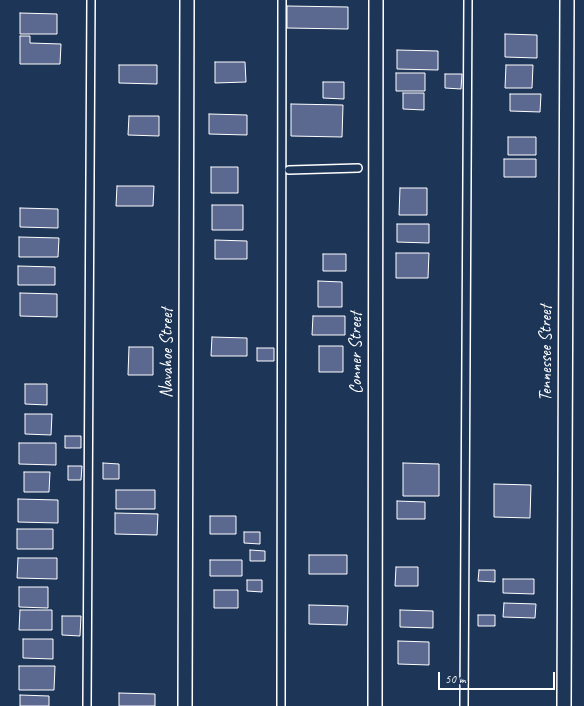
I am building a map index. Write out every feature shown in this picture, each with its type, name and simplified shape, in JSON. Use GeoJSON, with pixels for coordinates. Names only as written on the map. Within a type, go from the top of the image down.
{"type":"FeatureCollection","features":[{"type":"Feature","properties":{"kind":"street","name":"Navahoe Street"},"geometry":{"type":"LineString","coordinates":[[185,706],[187,0]]}},
{"type":"Feature","properties":{"kind":"street","name":"Conner Street"},"geometry":{"type":"LineString","coordinates":[[375,706],[376,0]]}},
{"type":"Feature","properties":{"kind":"street","name":"Tennessee Street"},"geometry":{"type":"LineString","coordinates":[[564,706],[567,0]]}},
{"type":"Feature","properties":{"kind":"lane"},"geometry":{"type":"LineString","coordinates":[[87,706],[91,0]]}},
{"type":"Feature","properties":{"kind":"lane"},"geometry":{"type":"LineString","coordinates":[[281,706],[282,0]]}},
{"type":"Feature","properties":{"kind":"lane"},"geometry":{"type":"LineString","coordinates":[[464,706],[468,0]]}},
{"type":"Feature","properties":{"kind":"lane"},"geometry":{"type":"LineString","coordinates":[[289,170],[358,168]]}},
{"type":"Feature","properties":{"kind":"building"},"geometry":{"type":"Polygon","coordinates":[[[287,6],[348,7],[348,29],[287,28],[287,6]]]}},
{"type":"Feature","properties":{"kind":"building"},"geometry":{"type":"Polygon","coordinates":[[[20,13],[57,14],[57,34],[20,34],[20,13]]]}},
{"type":"Feature","properties":{"kind":"building"},"geometry":{"type":"Polygon","coordinates":[[[505,34],[537,35],[537,58],[505,57],[505,34]]]}},
{"type":"Feature","properties":{"kind":"building"},"geometry":{"type":"Polygon","coordinates":[[[20,36],[30,36],[30,43],[61,44],[60,64],[20,64],[20,36]]]}},
{"type":"Feature","properties":{"kind":"building"},"geometry":{"type":"Polygon","coordinates":[[[397,50],[438,51],[438,70],[397,69],[397,50]]]}},
{"type":"Feature","properties":{"kind":"building"},"geometry":{"type":"Polygon","coordinates":[[[215,62],[245,62],[246,82],[215,83],[215,62]]]}},
{"type":"Feature","properties":{"kind":"building"},"geometry":{"type":"Polygon","coordinates":[[[119,65],[157,65],[157,84],[119,83],[119,65]]]}},
{"type":"Feature","properties":{"kind":"building"},"geometry":{"type":"Polygon","coordinates":[[[506,65],[533,65],[532,88],[505,88],[506,65]]]}},
{"type":"Feature","properties":{"kind":"building"},"geometry":{"type":"Polygon","coordinates":[[[396,73],[425,73],[425,91],[396,91],[396,73]]]}},
{"type":"Feature","properties":{"kind":"building"},"geometry":{"type":"Polygon","coordinates":[[[445,74],[462,74],[461,89],[445,88],[445,74]]]}},
{"type":"Feature","properties":{"kind":"building"},"geometry":{"type":"Polygon","coordinates":[[[323,82],[344,82],[344,99],[323,98],[323,82]]]}},
{"type":"Feature","properties":{"kind":"building"},"geometry":{"type":"Polygon","coordinates":[[[403,93],[424,93],[424,110],[403,109],[403,93]]]}},
{"type":"Feature","properties":{"kind":"building"},"geometry":{"type":"Polygon","coordinates":[[[510,94],[541,94],[540,112],[510,111],[510,94]]]}},
{"type":"Feature","properties":{"kind":"building"},"geometry":{"type":"Polygon","coordinates":[[[291,104],[343,105],[342,137],[291,136],[291,104]]]}},
{"type":"Feature","properties":{"kind":"building"},"geometry":{"type":"Polygon","coordinates":[[[209,114],[247,115],[247,135],[209,134],[209,114]]]}},
{"type":"Feature","properties":{"kind":"building"},"geometry":{"type":"Polygon","coordinates":[[[129,116],[159,116],[159,136],[128,135],[129,116]]]}},
{"type":"Feature","properties":{"kind":"building"},"geometry":{"type":"Polygon","coordinates":[[[508,137],[536,137],[536,155],[508,155],[508,137]]]}},
{"type":"Feature","properties":{"kind":"building"},"geometry":{"type":"Polygon","coordinates":[[[504,159],[536,159],[536,177],[504,177],[504,159]]]}},
{"type":"Feature","properties":{"kind":"building"},"geometry":{"type":"Polygon","coordinates":[[[211,167],[238,167],[238,193],[211,193],[211,167]]]}},
{"type":"Feature","properties":{"kind":"building"},"geometry":{"type":"Polygon","coordinates":[[[117,186],[154,186],[153,206],[116,206],[117,186]]]}},
{"type":"Feature","properties":{"kind":"building"},"geometry":{"type":"Polygon","coordinates":[[[400,188],[427,188],[427,215],[399,215],[400,188]]]}},
{"type":"Feature","properties":{"kind":"building"},"geometry":{"type":"Polygon","coordinates":[[[212,205],[243,205],[243,230],[212,230],[212,205]]]}},
{"type":"Feature","properties":{"kind":"building"},"geometry":{"type":"Polygon","coordinates":[[[20,208],[58,209],[58,228],[20,227],[20,208]]]}},
{"type":"Feature","properties":{"kind":"building"},"geometry":{"type":"Polygon","coordinates":[[[397,224],[429,224],[429,243],[397,242],[397,224]]]}},
{"type":"Feature","properties":{"kind":"building"},"geometry":{"type":"Polygon","coordinates":[[[19,237],[59,238],[58,257],[19,257],[19,237]]]}},
{"type":"Feature","properties":{"kind":"building"},"geometry":{"type":"Polygon","coordinates":[[[215,240],[247,241],[247,259],[215,259],[215,240]]]}},
{"type":"Feature","properties":{"kind":"building"},"geometry":{"type":"Polygon","coordinates":[[[396,253],[429,253],[428,278],[396,278],[396,253]]]}},
{"type":"Feature","properties":{"kind":"building"},"geometry":{"type":"Polygon","coordinates":[[[323,254],[346,254],[346,271],[323,271],[323,254]]]}},
{"type":"Feature","properties":{"kind":"building"},"geometry":{"type":"Polygon","coordinates":[[[18,266],[55,267],[55,285],[18,285],[18,266]]]}},
{"type":"Feature","properties":{"kind":"building"},"geometry":{"type":"Polygon","coordinates":[[[318,281],[342,282],[342,307],[318,307],[318,281]]]}},
{"type":"Feature","properties":{"kind":"building"},"geometry":{"type":"Polygon","coordinates":[[[20,293],[57,294],[57,317],[20,316],[20,293]]]}},
{"type":"Feature","properties":{"kind":"building"},"geometry":{"type":"Polygon","coordinates":[[[313,316],[345,316],[345,335],[312,335],[313,316]]]}},
{"type":"Feature","properties":{"kind":"building"},"geometry":{"type":"Polygon","coordinates":[[[212,337],[247,338],[247,356],[211,356],[212,337]]]}},
{"type":"Feature","properties":{"kind":"building"},"geometry":{"type":"Polygon","coordinates":[[[319,346],[343,346],[343,372],[319,372],[319,346]]]}},
{"type":"Feature","properties":{"kind":"building"},"geometry":{"type":"Polygon","coordinates":[[[129,347],[153,347],[153,375],[128,375],[129,347]]]}},
{"type":"Feature","properties":{"kind":"building"},"geometry":{"type":"Polygon","coordinates":[[[257,348],[274,348],[274,361],[257,361],[257,348]]]}},
{"type":"Feature","properties":{"kind":"building"},"geometry":{"type":"Polygon","coordinates":[[[25,384],[47,384],[47,405],[25,404],[25,384]]]}},
{"type":"Feature","properties":{"kind":"building"},"geometry":{"type":"Polygon","coordinates":[[[25,414],[52,414],[51,435],[25,434],[25,414]]]}},
{"type":"Feature","properties":{"kind":"building"},"geometry":{"type":"Polygon","coordinates":[[[65,436],[81,436],[81,448],[65,448],[65,436]]]}},
{"type":"Feature","properties":{"kind":"building"},"geometry":{"type":"Polygon","coordinates":[[[19,443],[56,443],[56,465],[19,464],[19,443]]]}},
{"type":"Feature","properties":{"kind":"building"},"geometry":{"type":"Polygon","coordinates":[[[103,463],[119,464],[119,479],[103,479],[103,463]]]}},
{"type":"Feature","properties":{"kind":"building"},"geometry":{"type":"Polygon","coordinates":[[[403,463],[439,464],[439,496],[403,496],[403,463]]]}},
{"type":"Feature","properties":{"kind":"building"},"geometry":{"type":"Polygon","coordinates":[[[68,466],[82,466],[81,480],[68,480],[68,466]]]}},
{"type":"Feature","properties":{"kind":"building"},"geometry":{"type":"Polygon","coordinates":[[[24,472],[50,472],[49,492],[24,492],[24,472]]]}},
{"type":"Feature","properties":{"kind":"building"},"geometry":{"type":"Polygon","coordinates":[[[494,484],[531,485],[530,518],[494,517],[494,484]]]}},
{"type":"Feature","properties":{"kind":"building"},"geometry":{"type":"Polygon","coordinates":[[[116,490],[155,490],[155,509],[116,509],[116,490]]]}},
{"type":"Feature","properties":{"kind":"building"},"geometry":{"type":"Polygon","coordinates":[[[18,499],[58,500],[58,523],[18,522],[18,499]]]}},
{"type":"Feature","properties":{"kind":"building"},"geometry":{"type":"Polygon","coordinates":[[[397,501],[425,502],[425,519],[397,519],[397,501]]]}},
{"type":"Feature","properties":{"kind":"building"},"geometry":{"type":"Polygon","coordinates":[[[115,513],[158,514],[157,535],[115,534],[115,513]]]}},
{"type":"Feature","properties":{"kind":"building"},"geometry":{"type":"Polygon","coordinates":[[[210,516],[236,516],[236,534],[210,534],[210,516]]]}},
{"type":"Feature","properties":{"kind":"building"},"geometry":{"type":"Polygon","coordinates":[[[17,529],[53,529],[53,549],[17,549],[17,529]]]}},
{"type":"Feature","properties":{"kind":"building"},"geometry":{"type":"Polygon","coordinates":[[[244,532],[260,532],[260,544],[244,543],[244,532]]]}},
{"type":"Feature","properties":{"kind":"building"},"geometry":{"type":"Polygon","coordinates":[[[250,550],[265,551],[265,561],[250,561],[250,550]]]}},
{"type":"Feature","properties":{"kind":"building"},"geometry":{"type":"Polygon","coordinates":[[[309,555],[347,555],[347,574],[309,574],[309,555]]]}},
{"type":"Feature","properties":{"kind":"building"},"geometry":{"type":"Polygon","coordinates":[[[18,558],[57,558],[57,579],[17,578],[18,558]]]}},
{"type":"Feature","properties":{"kind":"building"},"geometry":{"type":"Polygon","coordinates":[[[210,560],[242,560],[242,576],[210,576],[210,560]]]}},
{"type":"Feature","properties":{"kind":"building"},"geometry":{"type":"Polygon","coordinates":[[[396,567],[418,567],[418,586],[395,586],[396,567]]]}},
{"type":"Feature","properties":{"kind":"building"},"geometry":{"type":"Polygon","coordinates":[[[479,570],[495,570],[495,582],[478,581],[479,570]]]}},
{"type":"Feature","properties":{"kind":"building"},"geometry":{"type":"Polygon","coordinates":[[[503,579],[534,579],[534,594],[503,593],[503,579]]]}},
{"type":"Feature","properties":{"kind":"building"},"geometry":{"type":"Polygon","coordinates":[[[247,580],[262,580],[262,592],[247,591],[247,580]]]}},
{"type":"Feature","properties":{"kind":"building"},"geometry":{"type":"Polygon","coordinates":[[[19,587],[48,587],[48,608],[19,607],[19,587]]]}},
{"type":"Feature","properties":{"kind":"building"},"geometry":{"type":"Polygon","coordinates":[[[214,590],[238,590],[238,608],[214,608],[214,590]]]}},
{"type":"Feature","properties":{"kind":"building"},"geometry":{"type":"Polygon","coordinates":[[[504,603],[536,604],[535,618],[503,617],[504,603]]]}},
{"type":"Feature","properties":{"kind":"building"},"geometry":{"type":"Polygon","coordinates":[[[309,605],[348,606],[347,625],[309,624],[309,605]]]}},
{"type":"Feature","properties":{"kind":"building"},"geometry":{"type":"Polygon","coordinates":[[[20,610],[52,610],[52,630],[19,630],[20,610]]]}},
{"type":"Feature","properties":{"kind":"building"},"geometry":{"type":"Polygon","coordinates":[[[400,610],[433,611],[433,628],[400,627],[400,610]]]}},
{"type":"Feature","properties":{"kind":"building"},"geometry":{"type":"Polygon","coordinates":[[[478,615],[495,615],[495,626],[478,626],[478,615]]]}},
{"type":"Feature","properties":{"kind":"building"},"geometry":{"type":"Polygon","coordinates":[[[62,616],[81,616],[80,636],[62,635],[62,616]]]}},
{"type":"Feature","properties":{"kind":"building"},"geometry":{"type":"Polygon","coordinates":[[[23,639],[53,639],[53,659],[23,658],[23,639]]]}},
{"type":"Feature","properties":{"kind":"building"},"geometry":{"type":"Polygon","coordinates":[[[398,641],[429,642],[429,665],[398,664],[398,641]]]}},
{"type":"Feature","properties":{"kind":"building"},"geometry":{"type":"Polygon","coordinates":[[[19,666],[55,666],[54,690],[19,690],[19,666]]]}},
{"type":"Feature","properties":{"kind":"building"},"geometry":{"type":"Polygon","coordinates":[[[119,693],[155,694],[155,706],[119,706],[119,693]]]}},
{"type":"Feature","properties":{"kind":"building"},"geometry":{"type":"Polygon","coordinates":[[[20,695],[49,696],[49,706],[20,706],[20,695]]]}}]}
